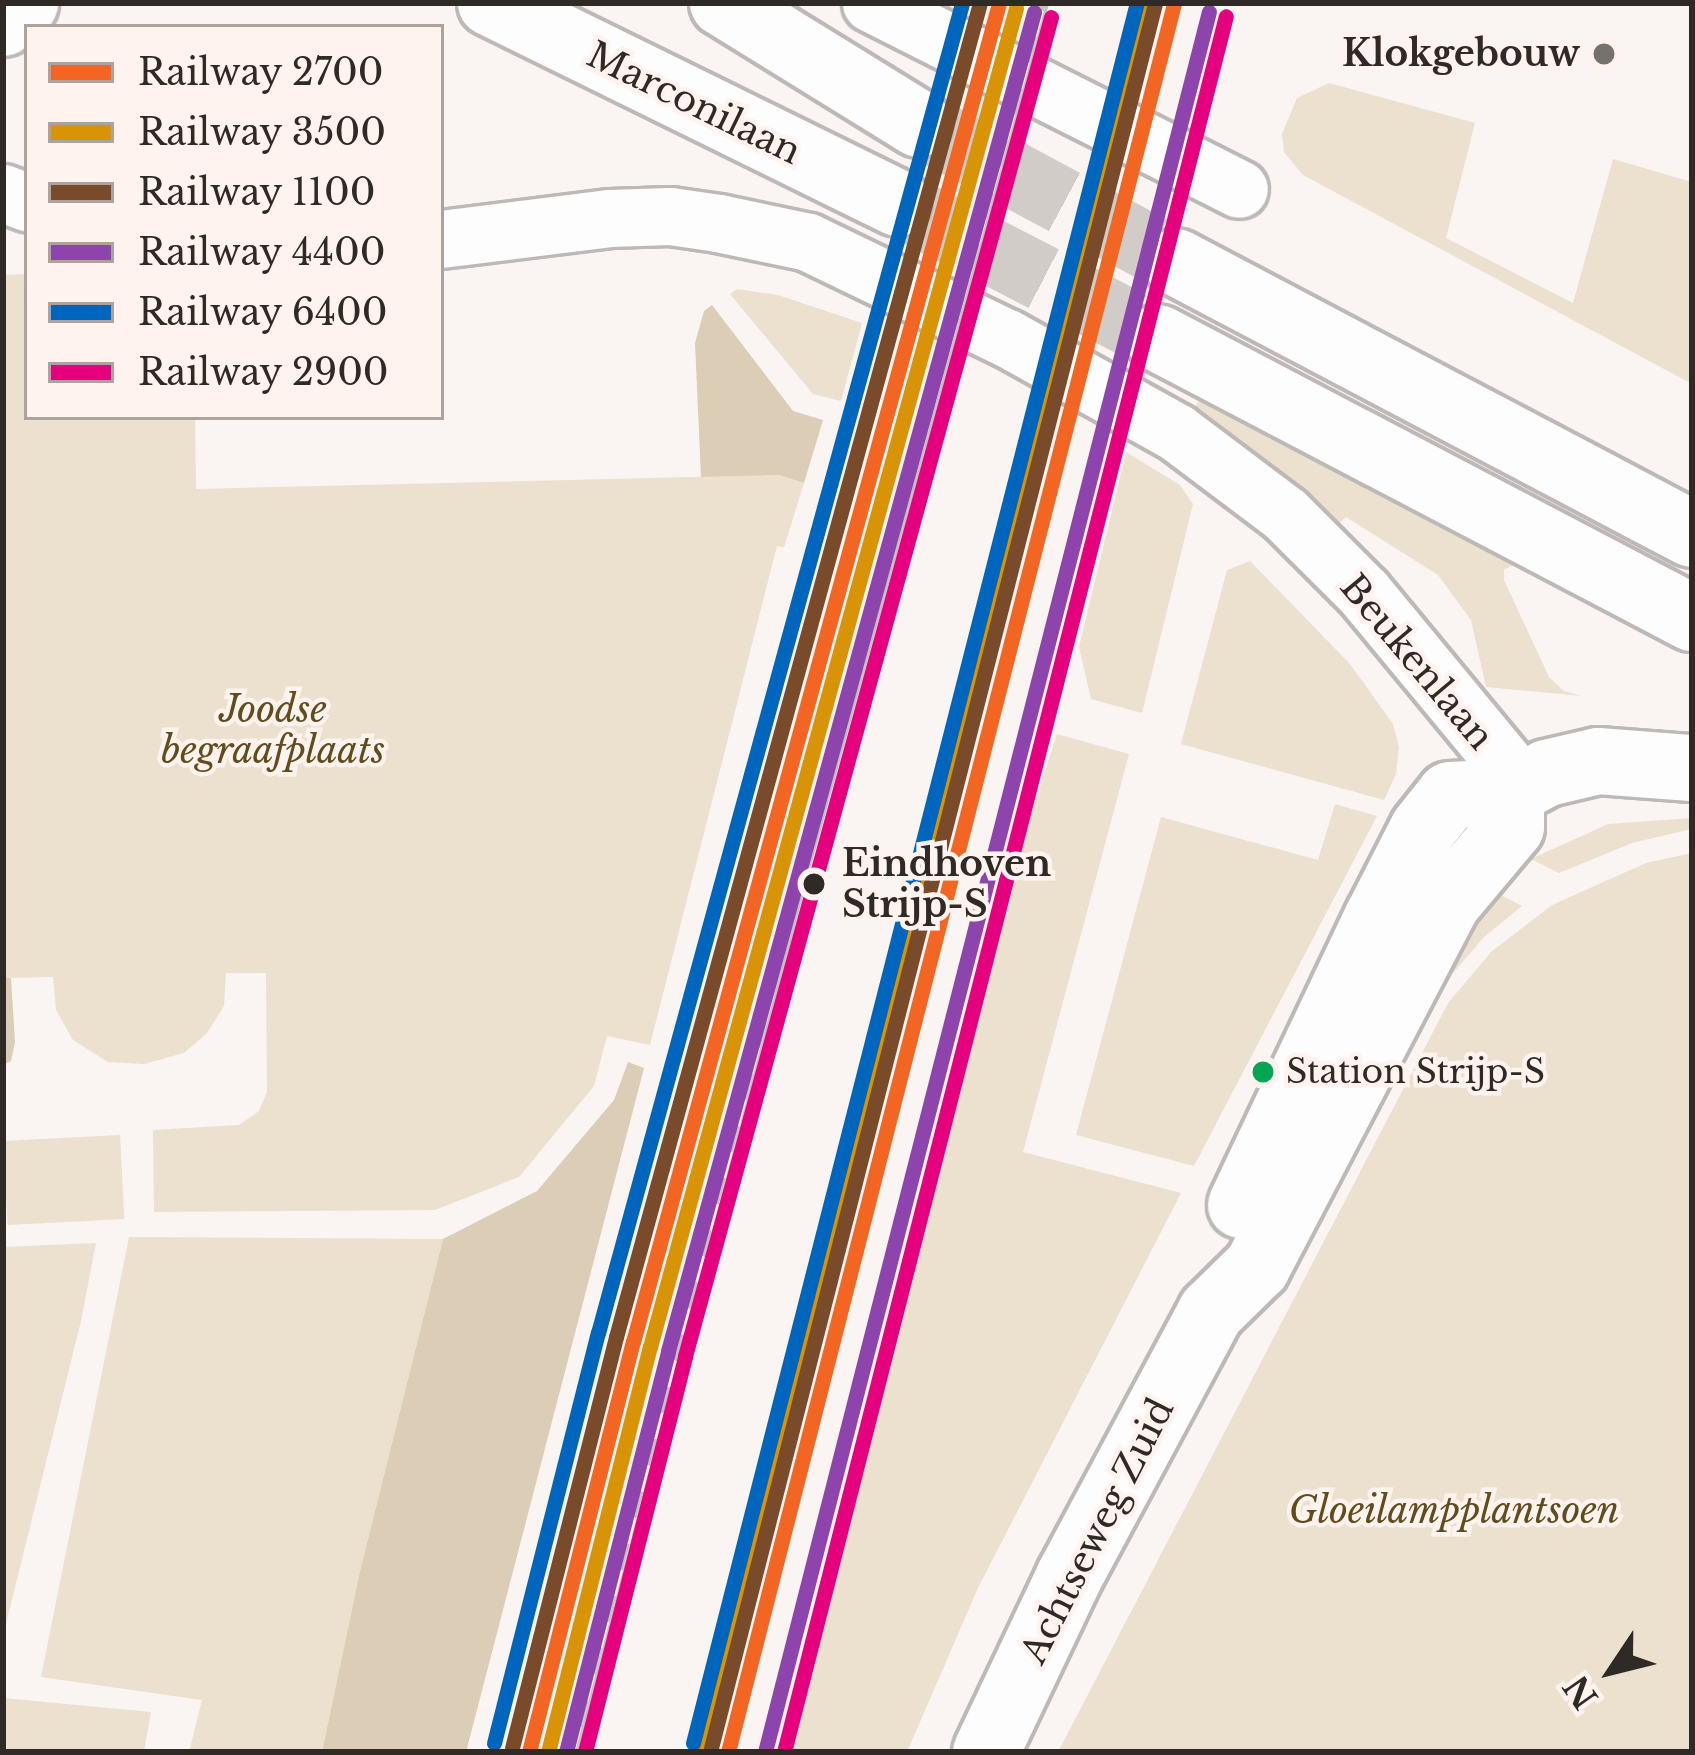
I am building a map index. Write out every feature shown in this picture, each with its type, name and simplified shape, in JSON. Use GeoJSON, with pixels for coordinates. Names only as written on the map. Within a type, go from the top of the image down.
{"type":"FeatureCollection","features":[{"type":"Feature","properties":{"kind":"main road"},"geometry":{"type":"LineString","coordinates":[[3,23],[25,3]]}},
{"type":"Feature","properties":{"kind":"main road","name":"Marconilaan"},"geometry":{"type":"LineString","coordinates":[[491,3],[897,203]]}},
{"type":"Feature","properties":{"kind":"main road"},"geometry":{"type":"LineString","coordinates":[[723,3],[919,124]]}},
{"type":"Feature","properties":{"kind":"main road"},"geometry":{"type":"LineString","coordinates":[[1176,262],[1692,534]]}},
{"type":"Feature","properties":{"kind":"main road"},"geometry":{"type":"LineString","coordinates":[[1158,338],[1692,618]]}},
{"type":"Feature","properties":{"kind":"main road","name":"Beukenlaan"},"geometry":{"type":"LineString","coordinates":[[1516,788],[1598,761],[1692,768]]}},
{"type":"Feature","properties":{"kind":"main road","name":"Achtseweg Zuid"},"geometry":{"type":"LineString","coordinates":[[986,1752],[1070,1577],[1211,1312],[1257,1267],[1448,902],[1511,827],[1516,788]]}},
{"type":"Feature","properties":{"kind":"street"},"geometry":{"type":"LineString","coordinates":[[871,3],[1239,190]]}},
{"type":"Feature","properties":{"kind":"street","name":"Beukenlaan"},"geometry":{"type":"LineString","coordinates":[[444,239],[670,216],[808,242],[1007,338],[1176,432],[1244,479],[1348,577],[1516,788]]}},
{"type":"Feature","properties":{"kind":"green space"},"geometry":{"type":"Polygon","coordinates":[[[1329,83],[1475,123],[1446,238],[1573,303],[1613,159],[1692,182],[1692,384],[1303,175],[1284,152],[1282,134],[1297,98],[1329,83]]]}},
{"type":"Feature","properties":{"kind":"green space","name":"Joodse begraafplaats"},"geometry":{"type":"Polygon","coordinates":[[[24,274],[24,420],[195,420],[196,489],[779,475],[804,483],[784,547],[777,546],[650,1045],[607,1036],[594,1086],[519,1177],[435,1210],[154,1212],[153,1130],[239,1125],[259,1111],[267,1092],[266,973],[226,973],[224,1006],[207,1033],[184,1053],[144,1064],[108,1062],[73,1040],[56,1010],[53,977],[3,978],[3,275],[24,274]]]}},
{"type":"Feature","properties":{"kind":"green space"},"geometry":{"type":"Polygon","coordinates":[[[737,289],[778,295],[862,323],[841,401],[813,394],[730,294],[737,289]]]}},
{"type":"Feature","properties":{"kind":"green space"},"geometry":{"type":"Polygon","coordinates":[[[1200,398],[1513,565],[1504,570],[1504,580],[1549,677],[1564,691],[1582,696],[1486,687],[1471,620],[1438,575],[1346,517],[1334,528],[1193,411],[1200,398]]]}},
{"type":"Feature","properties":{"kind":"green space"},"geometry":{"type":"Polygon","coordinates":[[[1126,452],[1180,485],[1193,504],[1142,713],[1091,699],[1079,647],[1126,452]]]}},
{"type":"Feature","properties":{"kind":"green space"},"geometry":{"type":"Polygon","coordinates":[[[1250,561],[1350,664],[1393,724],[1399,747],[1396,774],[1384,800],[1181,744],[1227,570],[1250,561]]]}},
{"type":"Feature","properties":{"kind":"green space"},"geometry":{"type":"Polygon","coordinates":[[[1057,734],[1129,754],[1023,1152],[1181,1193],[978,1588],[907,1752],[786,1752],[1015,863],[1057,734]]]}},
{"type":"Feature","properties":{"kind":"green space"},"geometry":{"type":"Polygon","coordinates":[[[1335,804],[1377,816],[1194,1166],[1076,1135],[1161,817],[1318,860],[1335,804]]]}},
{"type":"Feature","properties":{"kind":"green space"},"geometry":{"type":"Polygon","coordinates":[[[1692,818],[1692,829],[1632,843],[1559,873],[1531,859],[1608,824],[1692,818]]]}},
{"type":"Feature","properties":{"kind":"green space","name":"Gloeilampplantsoen"},"geometry":{"type":"Polygon","coordinates":[[[1692,853],[1692,1752],[1058,1752],[1448,1003],[1492,951],[1552,905],[1646,863],[1692,853]]]}},
{"type":"Feature","properties":{"kind":"green space"},"geometry":{"type":"Polygon","coordinates":[[[1493,891],[1522,906],[1484,937],[1436,993],[1443,969],[1493,891]]]}},
{"type":"Feature","properties":{"kind":"green space"},"geometry":{"type":"Polygon","coordinates":[[[120,1135],[124,1219],[8,1225],[3,1141],[120,1135]]]}},
{"type":"Feature","properties":{"kind":"green space"},"geometry":{"type":"Polygon","coordinates":[[[129,1237],[443,1239],[360,1571],[322,1752],[189,1752],[202,1700],[41,1677],[129,1237]]]}},
{"type":"Feature","properties":{"kind":"green space"},"geometry":{"type":"Polygon","coordinates":[[[96,1243],[81,1321],[3,1636],[3,1247],[96,1243]]]}},
{"type":"Feature","properties":{"kind":"green space"},"geometry":{"type":"Polygon","coordinates":[[[3,1698],[151,1712],[144,1752],[3,1752],[3,1698]]]}},
{"type":"Feature","properties":{"kind":"shaded area"},"geometry":{"type":"Polygon","coordinates":[[[712,305],[793,411],[823,420],[804,483],[779,475],[701,477],[695,343],[704,311],[712,305]]]}},
{"type":"Feature","properties":{"kind":"shaded area"},"geometry":{"type":"Polygon","coordinates":[[[3,978],[11,978],[15,1042],[11,1061],[3,1065],[3,978]]]}},
{"type":"Feature","properties":{"kind":"shaded area"},"geometry":{"type":"Polygon","coordinates":[[[628,1062],[644,1068],[466,1752],[322,1752],[360,1571],[443,1239],[537,1191],[614,1100],[628,1062]]]}},
{"type":"Feature","properties":{"kind":"tunnel"},"geometry":{"type":"LineString","coordinates":[[919,124],[1176,262]]}},
{"type":"Feature","properties":{"kind":"tunnel"},"geometry":{"type":"LineString","coordinates":[[897,203],[1158,338]]}},
{"type":"Feature","properties":{"kind":"railway"},"geometry":{"type":"LineString","coordinates":[[571,1752],[803,869],[1042,3]]}},
{"type":"Feature","properties":{"kind":"rail line","name":"6400"},"geometry":{"type":"LineString","coordinates":[[494,1743],[598,1333],[962,3]]}},
{"type":"Feature","properties":{"kind":"rail line","name":"1100"},"geometry":{"type":"LineString","coordinates":[[512,1748],[616,1337],[980,3]]}},
{"type":"Feature","properties":{"kind":"rail line","name":"2700"},"geometry":{"type":"LineString","coordinates":[[529,1752],[633,1342],[999,3]]}},
{"type":"Feature","properties":{"kind":"rail line","name":"6400"},"geometry":{"type":"LineString","coordinates":[[693,1743],[1137,3]]}},
{"type":"Feature","properties":{"kind":"rail line","name":"1100"},"geometry":{"type":"LineString","coordinates":[[711,1748],[1155,3]]}},
{"type":"Feature","properties":{"kind":"rail line","name":"2700"},"geometry":{"type":"LineString","coordinates":[[728,1752],[1174,3]]}},
{"type":"Feature","properties":{"kind":"rail line","name":"3500"},"geometry":{"type":"LineString","coordinates":[[701,1752],[1147,7]]}},
{"type":"Feature","properties":{"kind":"rail line","name":"3500"},"geometry":{"type":"LineString","coordinates":[[548,1752],[650,1347],[1016,8]]}},
{"type":"Feature","properties":{"kind":"rail line","name":"4400"},"geometry":{"type":"LineString","coordinates":[[566,1752],[668,1351],[1034,12]]}},
{"type":"Feature","properties":{"kind":"rail line","name":"4400"},"geometry":{"type":"LineString","coordinates":[[765,1752],[1209,12]]}},
{"type":"Feature","properties":{"kind":"rail line","name":"2900"},"geometry":{"type":"LineString","coordinates":[[784,1752],[1226,16]]}},
{"type":"Feature","properties":{"kind":"rail line","name":"2900"},"geometry":{"type":"LineString","coordinates":[[585,1752],[685,1356],[1051,17]]}},
{"type":"Feature","properties":{"kind":"place","name":"Klokgebouw"},"geometry":{"type":"Point","coordinates":[1604,54]}},
{"type":"Feature","properties":{"kind":"place","name":"Eindhoven Strijp-S"},"geometry":{"type":"Point","coordinates":[814,884]}},
{"type":"Feature","properties":{"kind":"place","name":"Station Strijp-S"},"geometry":{"type":"Point","coordinates":[1263,1072]}}]}
